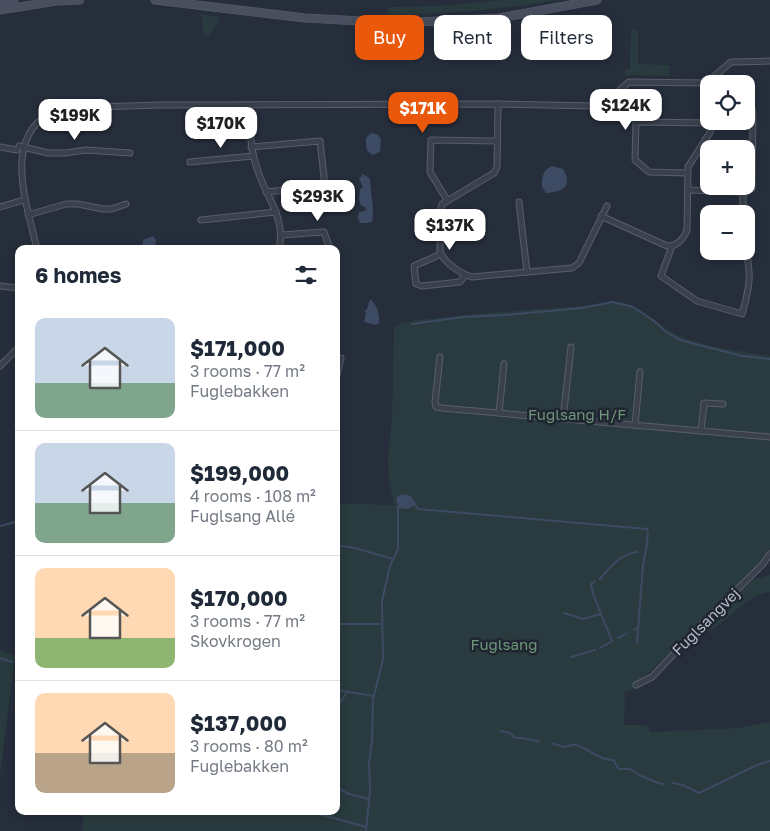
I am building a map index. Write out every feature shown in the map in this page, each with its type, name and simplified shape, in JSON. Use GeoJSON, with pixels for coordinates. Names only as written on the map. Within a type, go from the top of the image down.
{"type":"FeatureCollection","features":[{"type":"Feature","properties":{"kind":"street"},"geometry":{"type":"LineString","coordinates":[[0,2],[14,0]]}},
{"type":"Feature","properties":{"kind":"street"},"geometry":{"type":"LineString","coordinates":[[0,10],[39,3],[80,0]]}},
{"type":"Feature","properties":{"kind":"street"},"geometry":{"type":"LineString","coordinates":[[154,0],[200,2],[305,18],[398,23],[499,18],[597,0]]}},
{"type":"Feature","properties":{"kind":"street"},"geometry":{"type":"LineString","coordinates":[[718,75],[731,62],[770,61]]}},
{"type":"Feature","properties":{"kind":"street"},"geometry":{"type":"LineString","coordinates":[[36,245],[16,164],[18,148],[23,136],[39,118],[50,111],[62,108],[161,105],[498,104],[595,106],[605,103],[629,82],[700,83]]}},
{"type":"Feature","properties":{"kind":"street"},"geometry":{"type":"LineString","coordinates":[[498,104],[497,167],[494,173],[442,204],[442,257],[465,275],[472,278],[572,268],[579,263],[601,216],[608,206]]}},
{"type":"Feature","properties":{"kind":"street"},"geometry":{"type":"LineString","coordinates":[[249,106],[251,147],[266,192],[280,224],[280,245]]}},
{"type":"Feature","properties":{"kind":"street"},"geometry":{"type":"LineString","coordinates":[[687,173],[649,172],[635,160],[636,122],[700,122]]}},
{"type":"Feature","properties":{"kind":"street"},"geometry":{"type":"LineString","coordinates":[[711,130],[688,167],[687,230],[685,236],[672,246],[661,276],[696,301],[742,314],[749,287],[750,267],[748,260]]}},
{"type":"Feature","properties":{"kind":"street"},"geometry":{"type":"LineString","coordinates":[[447,200],[430,172],[431,140],[498,141]]}},
{"type":"Feature","properties":{"kind":"street"},"geometry":{"type":"LineString","coordinates":[[251,147],[320,141],[325,186],[266,192]]}},
{"type":"Feature","properties":{"kind":"street"},"geometry":{"type":"LineString","coordinates":[[0,147],[48,153],[86,150],[130,153]]}},
{"type":"Feature","properties":{"kind":"street"},"geometry":{"type":"LineString","coordinates":[[190,162],[253,156]]}},
{"type":"Feature","properties":{"kind":"street"},"geometry":{"type":"LineString","coordinates":[[688,190],[700,190]]}},
{"type":"Feature","properties":{"kind":"street"},"geometry":{"type":"LineString","coordinates":[[0,207],[24,200]]}},
{"type":"Feature","properties":{"kind":"street"},"geometry":{"type":"LineString","coordinates":[[519,202],[527,272]]}},
{"type":"Feature","properties":{"kind":"street"},"geometry":{"type":"LineString","coordinates":[[28,215],[66,204],[78,204],[103,209],[112,209],[126,204]]}},
{"type":"Feature","properties":{"kind":"street"},"geometry":{"type":"LineString","coordinates":[[201,220],[276,212]]}},
{"type":"Feature","properties":{"kind":"street"},"geometry":{"type":"LineString","coordinates":[[601,216],[668,246],[672,246]]}},
{"type":"Feature","properties":{"kind":"street"},"geometry":{"type":"LineString","coordinates":[[281,235],[324,232],[329,245]]}},
{"type":"Feature","properties":{"kind":"street"},"geometry":{"type":"LineString","coordinates":[[441,254],[414,266],[416,284],[422,286],[460,282],[465,275]]}},
{"type":"Feature","properties":{"kind":"street"},"geometry":{"type":"LineString","coordinates":[[0,286],[15,288]]}},
{"type":"Feature","properties":{"kind":"street"},"geometry":{"type":"LineString","coordinates":[[563,419],[571,346]]}},
{"type":"Feature","properties":{"kind":"street"},"geometry":{"type":"LineString","coordinates":[[0,366],[15,351]]}},
{"type":"Feature","properties":{"kind":"street"},"geometry":{"type":"LineString","coordinates":[[440,357],[436,407],[770,437]]}},
{"type":"Feature","properties":{"kind":"street"},"geometry":{"type":"LineString","coordinates":[[340,362],[341,358]]}},
{"type":"Feature","properties":{"kind":"street"},"geometry":{"type":"LineString","coordinates":[[499,413],[504,364]]}},
{"type":"Feature","properties":{"kind":"street"},"geometry":{"type":"LineString","coordinates":[[635,425],[640,372]]}},
{"type":"Feature","properties":{"kind":"street"},"geometry":{"type":"LineString","coordinates":[[701,431],[704,403],[723,404]]}},
{"type":"Feature","properties":{"kind":"street","name":"Fuglsangvej"},"geometry":{"type":"LineString","coordinates":[[636,685],[652,677],[698,628],[758,570],[770,554]]}},
{"type":"Feature","properties":{"kind":"green space"},"geometry":{"type":"Polygon","coordinates":[[[507,0],[557,0],[494,9],[452,12],[389,15],[387,11],[389,7],[440,6],[507,0]]]}},
{"type":"Feature","properties":{"kind":"green space"},"geometry":{"type":"Polygon","coordinates":[[[201,14],[219,17],[217,24],[209,35],[204,35],[201,14]]]}},
{"type":"Feature","properties":{"kind":"green space"},"geometry":{"type":"Polygon","coordinates":[[[631,30],[638,30],[638,64],[669,65],[669,76],[625,76],[625,69],[630,69],[631,30]]]}},
{"type":"Feature","properties":{"kind":"green space"},"geometry":{"type":"Polygon","coordinates":[[[613,301],[623,302],[632,305],[680,336],[724,349],[770,356],[770,549],[763,561],[650,672],[637,681],[637,688],[625,692],[624,725],[646,725],[651,732],[737,728],[770,722],[770,831],[82,831],[84,815],[340,815],[340,503],[394,505],[389,479],[388,460],[392,419],[394,328],[402,322],[474,314],[582,306],[613,301]]]}},
{"type":"Feature","properties":{"kind":"green space"},"geometry":{"type":"Polygon","coordinates":[[[770,575],[770,592],[752,598],[723,622],[707,632],[707,623],[752,580],[770,575]]]}},
{"type":"Feature","properties":{"kind":"green space"},"geometry":{"type":"Polygon","coordinates":[[[0,650],[15,656],[0,775],[0,650]]]}},
{"type":"Feature","properties":{"kind":"water"},"geometry":{"type":"Polygon","coordinates":[[[371,133],[377,134],[381,139],[380,152],[373,155],[367,150],[366,146],[366,138],[371,133]]]}},
{"type":"Feature","properties":{"kind":"water"},"geometry":{"type":"Polygon","coordinates":[[[552,166],[563,169],[567,180],[565,187],[546,193],[542,187],[544,172],[552,166]]]}},
{"type":"Feature","properties":{"kind":"water"},"geometry":{"type":"Polygon","coordinates":[[[363,174],[370,179],[373,206],[372,222],[368,223],[360,223],[358,218],[359,212],[365,211],[366,208],[361,205],[359,200],[360,189],[363,187],[359,179],[363,174]]]}},
{"type":"Feature","properties":{"kind":"water"},"geometry":{"type":"Polygon","coordinates":[[[153,236],[156,240],[155,245],[142,245],[143,240],[153,236]]]}},
{"type":"Feature","properties":{"kind":"water"},"geometry":{"type":"Polygon","coordinates":[[[370,299],[378,313],[379,323],[376,325],[364,322],[366,313],[364,312],[370,299]]]}},
{"type":"Feature","properties":{"kind":"water"},"geometry":{"type":"Polygon","coordinates":[[[402,494],[411,496],[416,504],[408,509],[399,508],[396,498],[402,494]]]}},
{"type":"Feature","properties":{"kind":"waterway"},"geometry":{"type":"LineString","coordinates":[[412,324],[463,317],[582,308],[613,302],[633,307],[680,340],[742,356],[770,359]]}},
{"type":"Feature","properties":{"kind":"waterway"},"geometry":{"type":"LineString","coordinates":[[415,505],[418,509],[647,529],[637,643]]}},
{"type":"Feature","properties":{"kind":"waterway"},"geometry":{"type":"LineString","coordinates":[[366,831],[370,790],[369,764],[372,741],[373,700],[383,659],[382,601],[390,566],[398,549],[398,506]]}},
{"type":"Feature","properties":{"kind":"waterway"},"geometry":{"type":"LineString","coordinates":[[0,526],[15,522]]}},
{"type":"Feature","properties":{"kind":"waterway"},"geometry":{"type":"LineString","coordinates":[[340,546],[393,559]]}},
{"type":"Feature","properties":{"kind":"waterway"},"geometry":{"type":"LineString","coordinates":[[600,579],[621,558],[637,552]]}},
{"type":"Feature","properties":{"kind":"waterway"},"geometry":{"type":"LineString","coordinates":[[595,581],[591,584],[593,594],[612,641],[600,648]]}},
{"type":"Feature","properties":{"kind":"waterway"},"geometry":{"type":"LineString","coordinates":[[564,613],[583,619],[601,614]]}},
{"type":"Feature","properties":{"kind":"waterway"},"geometry":{"type":"LineString","coordinates":[[340,624],[382,624]]}},
{"type":"Feature","properties":{"kind":"waterway"},"geometry":{"type":"LineString","coordinates":[[634,630],[638,627]]}},
{"type":"Feature","properties":{"kind":"waterway"},"geometry":{"type":"LineString","coordinates":[[618,638],[627,633]]}},
{"type":"Feature","properties":{"kind":"waterway"},"geometry":{"type":"LineString","coordinates":[[571,657],[595,650]]}},
{"type":"Feature","properties":{"kind":"waterway"},"geometry":{"type":"LineString","coordinates":[[0,658],[12,662]]}},
{"type":"Feature","properties":{"kind":"waterway"},"geometry":{"type":"LineString","coordinates":[[340,691],[374,696]]}},
{"type":"Feature","properties":{"kind":"waterway"},"geometry":{"type":"LineString","coordinates":[[340,702],[348,691]]}},
{"type":"Feature","properties":{"kind":"waterway"},"geometry":{"type":"LineString","coordinates":[[500,731],[510,733],[515,738],[539,741]]}},
{"type":"Feature","properties":{"kind":"waterway"},"geometry":{"type":"LineString","coordinates":[[552,743],[564,747],[574,745],[580,747],[608,760],[613,760],[619,769],[630,769],[641,776],[663,784]]}},
{"type":"Feature","properties":{"kind":"waterway"},"geometry":{"type":"LineString","coordinates":[[673,783],[683,785],[699,793],[757,765],[770,761]]}},
{"type":"Feature","properties":{"kind":"waterway"},"geometry":{"type":"LineString","coordinates":[[340,789],[349,794],[369,799]]}},
{"type":"Feature","properties":{"kind":"waterway"},"geometry":{"type":"LineString","coordinates":[[322,815],[366,827]]}},
{"type":"Feature","properties":{"kind":"park label","name":"Fuglsang H/F"},"geometry":{"type":"Point","coordinates":[577,415]}},
{"type":"Feature","properties":{"kind":"park label","name":"Fuglsang"},"geometry":{"type":"Point","coordinates":[504,645]}}]}
